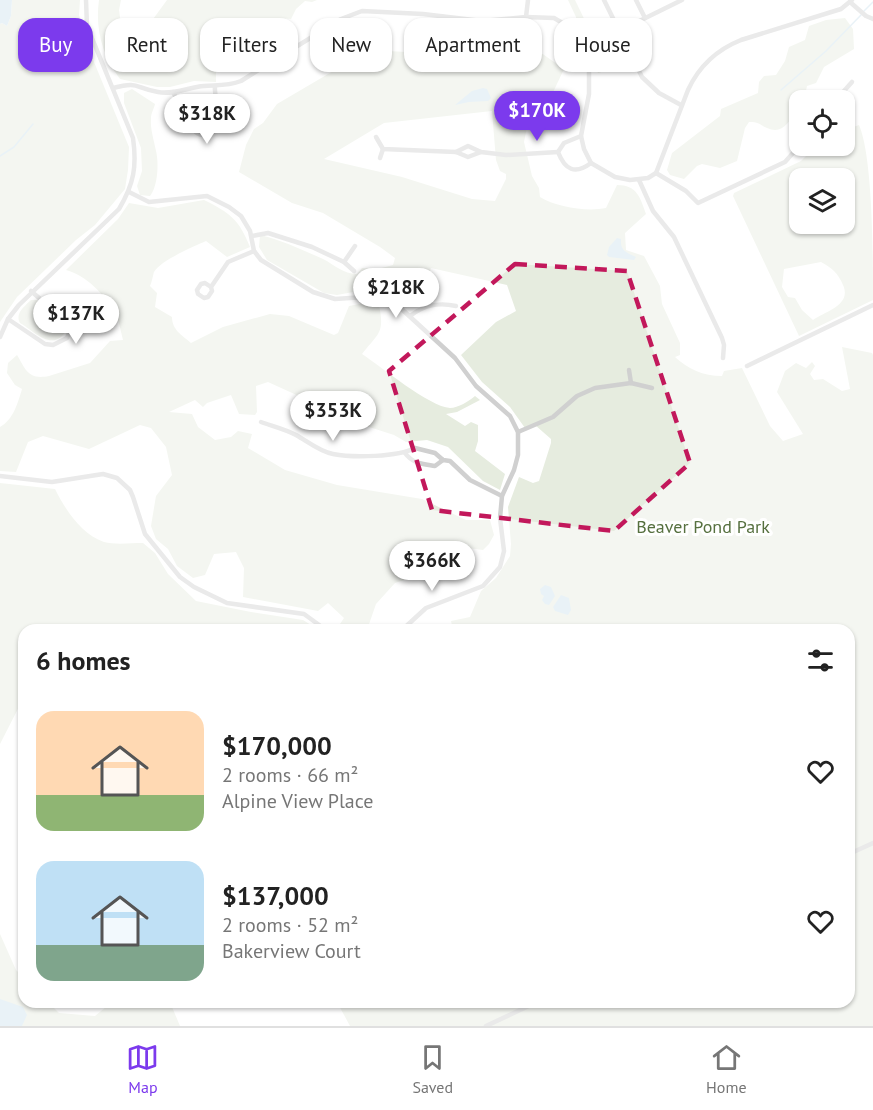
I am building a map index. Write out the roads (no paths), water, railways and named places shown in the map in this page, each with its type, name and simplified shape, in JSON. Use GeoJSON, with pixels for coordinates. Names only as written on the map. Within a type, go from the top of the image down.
{"type":"FeatureCollection","features":[{"type":"Feature","properties":{"kind":"street"},"geometry":{"type":"LineString","coordinates":[[0,337],[8,319],[32,291],[119,209],[129,192],[134,176],[133,138],[87,26],[86,0]]}},
{"type":"Feature","properties":{"kind":"street"},"geometry":{"type":"LineString","coordinates":[[526,17],[528,0]]}},
{"type":"Feature","properties":{"kind":"street"},"geometry":{"type":"LineString","coordinates":[[604,0],[613,18]]}},
{"type":"Feature","properties":{"kind":"street"},"geometry":{"type":"LineString","coordinates":[[636,0],[645,18],[682,0]]}},
{"type":"Feature","properties":{"kind":"street"},"geometry":{"type":"LineString","coordinates":[[113,88],[131,84],[159,92],[173,92],[204,86],[230,85],[241,81],[341,19],[362,11],[423,14],[482,21],[526,17],[554,18],[566,25],[574,34],[584,52],[589,70],[590,94],[580,136],[591,163],[615,177],[639,180],[656,173],[681,105],[694,78],[707,61],[721,49],[750,37],[841,9],[851,1],[866,16],[873,19]]}},
{"type":"Feature","properties":{"kind":"street"},"geometry":{"type":"LineString","coordinates":[[640,72],[659,93],[681,105]]}},
{"type":"Feature","properties":{"kind":"street"},"geometry":{"type":"LineString","coordinates":[[845,90],[852,82]]}},
{"type":"Feature","properties":{"kind":"street"},"geometry":{"type":"LineString","coordinates":[[173,92],[187,112],[191,126],[202,134],[209,134],[214,129],[218,116],[215,86]]}},
{"type":"Feature","properties":{"kind":"street"},"geometry":{"type":"LineString","coordinates":[[558,152],[564,143],[580,136]]}},
{"type":"Feature","properties":{"kind":"street"},"geometry":{"type":"LineString","coordinates":[[376,137],[383,149],[380,158]]}},
{"type":"Feature","properties":{"kind":"street"},"geometry":{"type":"LineString","coordinates":[[456,152],[468,146],[481,153]]}},
{"type":"Feature","properties":{"kind":"street"},"geometry":{"type":"LineString","coordinates":[[383,149],[456,152],[468,157],[481,153],[506,155],[558,152]]}},
{"type":"Feature","properties":{"kind":"street"},"geometry":{"type":"LineString","coordinates":[[558,152],[564,166],[571,170],[591,163]]}},
{"type":"Feature","properties":{"kind":"street"},"geometry":{"type":"LineString","coordinates":[[656,173],[686,191],[698,202],[785,162],[790,156]]}},
{"type":"Feature","properties":{"kind":"street"},"geometry":{"type":"LineString","coordinates":[[639,180],[652,211],[674,237],[722,338],[723,358]]}},
{"type":"Feature","properties":{"kind":"street"},"geometry":{"type":"LineString","coordinates":[[129,192],[149,202],[207,196],[241,216],[261,260],[313,292],[335,299],[365,297],[395,303],[454,358],[476,386],[510,417],[518,432],[518,455],[502,496],[500,518],[504,551],[500,567],[483,586],[426,608],[409,624]]}},
{"type":"Feature","properties":{"kind":"street"},"geometry":{"type":"LineString","coordinates":[[252,236],[268,233],[312,247],[344,262],[354,271]]}},
{"type":"Feature","properties":{"kind":"street"},"geometry":{"type":"LineString","coordinates":[[344,262],[354,246]]}},
{"type":"Feature","properties":{"kind":"street"},"geometry":{"type":"LineString","coordinates":[[211,287],[228,262],[255,251]]}},
{"type":"Feature","properties":{"kind":"street"},"geometry":{"type":"LineString","coordinates":[[8,319],[45,344],[59,343],[67,338],[71,328],[69,318],[63,310],[46,304],[32,291]]}},
{"type":"Feature","properties":{"kind":"street"},"geometry":{"type":"LineString","coordinates":[[410,316],[429,305],[456,306]]}},
{"type":"Feature","properties":{"kind":"street"},"geometry":{"type":"LineString","coordinates":[[747,366],[873,305]]}},
{"type":"Feature","properties":{"kind":"street"},"geometry":{"type":"LineString","coordinates":[[628,370],[631,383]]}},
{"type":"Feature","properties":{"kind":"street"},"geometry":{"type":"LineString","coordinates":[[518,432],[540,423],[564,409],[577,396],[595,388],[631,383],[652,388]]}},
{"type":"Feature","properties":{"kind":"street"},"geometry":{"type":"LineString","coordinates":[[261,422],[294,434],[331,454],[383,456],[397,452],[405,453],[415,448],[435,453],[443,460],[450,462],[470,480],[502,496]]}},
{"type":"Feature","properties":{"kind":"street"},"geometry":{"type":"LineString","coordinates":[[405,453],[411,460],[420,464],[435,466],[443,460]]}},
{"type":"Feature","properties":{"kind":"street"},"geometry":{"type":"LineString","coordinates":[[0,476],[52,482],[103,474],[117,478],[130,490],[145,534],[180,577],[227,603],[304,614],[318,624]]}},
{"type":"Feature","properties":{"kind":"street"},"geometry":{"type":"LineString","coordinates":[[855,851],[873,843]]}},
{"type":"Feature","properties":{"kind":"street"},"geometry":{"type":"LineString","coordinates":[[486,1026],[524,1008]]}},
{"type":"Feature","properties":{"kind":"water"},"geometry":{"type":"Polygon","coordinates":[[[0,0],[12,0],[11,16],[7,26],[0,24],[0,0]]]}},
{"type":"Feature","properties":{"kind":"water"},"geometry":{"type":"Polygon","coordinates":[[[487,89],[491,98],[488,101],[455,105],[472,91],[487,89]]]}},
{"type":"Feature","properties":{"kind":"water"},"geometry":{"type":"Polygon","coordinates":[[[617,238],[621,239],[624,251],[636,257],[634,260],[607,255],[609,247],[617,238]]]}},
{"type":"Feature","properties":{"kind":"water"},"geometry":{"type":"Polygon","coordinates":[[[545,585],[551,587],[555,596],[549,605],[542,600],[544,596],[540,589],[545,585]]]}},
{"type":"Feature","properties":{"kind":"water"},"geometry":{"type":"Polygon","coordinates":[[[561,595],[569,598],[571,610],[568,615],[555,611],[553,607],[561,595]]]}},
{"type":"Feature","properties":{"kind":"water"},"geometry":{"type":"Polygon","coordinates":[[[0,999],[18,1005],[18,1008],[24,1008],[27,1015],[22,1026],[0,1026],[0,999]]]}},
{"type":"Feature","properties":{"kind":"waterway"},"geometry":{"type":"LineString","coordinates":[[864,11],[873,2]]}},
{"type":"Feature","properties":{"kind":"waterway"},"geometry":{"type":"LineString","coordinates":[[781,90],[826,51],[861,15]]}},
{"type":"Feature","properties":{"kind":"waterway"},"geometry":{"type":"LineString","coordinates":[[0,156],[14,147],[33,124]]}},
{"type":"Feature","properties":{"kind":"park label","name":"Beaver Pond Park"},"geometry":{"type":"Point","coordinates":[703,527]}}]}
